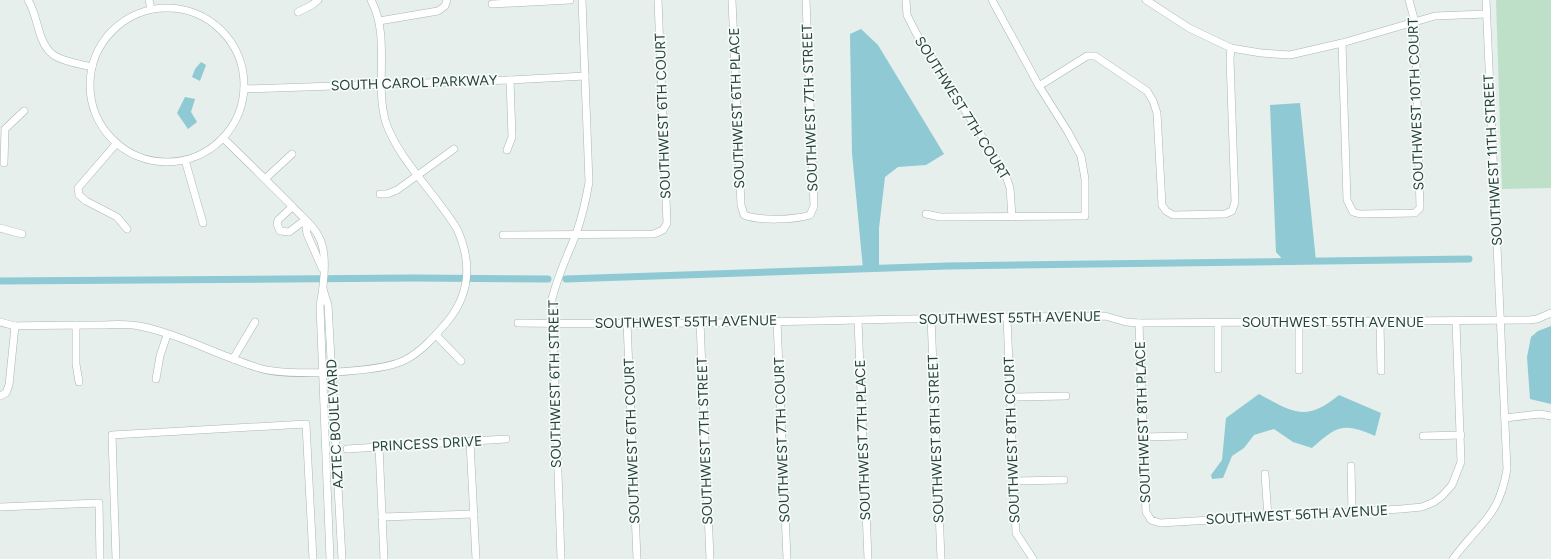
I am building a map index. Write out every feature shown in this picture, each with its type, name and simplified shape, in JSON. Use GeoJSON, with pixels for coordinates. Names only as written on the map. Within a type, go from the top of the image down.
{"type":"FeatureCollection","features":[{"type":"Feature","properties":{"kind":"street"},"geometry":{"type":"LineString","coordinates":[[28,0],[43,40],[50,52],[60,58],[92,67]]}},
{"type":"Feature","properties":{"kind":"street"},"geometry":{"type":"LineString","coordinates":[[149,0],[151,10]]}},
{"type":"Feature","properties":{"kind":"street"},"geometry":{"type":"LineString","coordinates":[[298,12],[312,6],[318,0]]}},
{"type":"Feature","properties":{"kind":"street"},"geometry":{"type":"LineString","coordinates":[[0,322],[15,326],[138,326],[271,372],[369,370],[394,365],[411,356],[436,335],[456,311],[465,289],[467,272],[465,252],[457,229],[417,174],[390,133],[384,110],[381,83],[379,21],[371,0]]}},
{"type":"Feature","properties":{"kind":"street"},"geometry":{"type":"LineString","coordinates":[[379,21],[438,11],[445,6],[447,0]]}},
{"type":"Feature","properties":{"kind":"street"},"geometry":{"type":"LineString","coordinates":[[492,4],[570,0]]}},
{"type":"Feature","properties":{"kind":"street","name":"SOUTHWEST 6TH STREET"},"geometry":{"type":"LineString","coordinates":[[560,559],[552,299],[557,278],[575,235],[585,204],[589,182],[582,0]]}},
{"type":"Feature","properties":{"kind":"street","name":"SOUTHWEST 6TH COURT"},"geometry":{"type":"LineString","coordinates":[[575,235],[654,234],[663,230],[667,223],[658,0]]}},
{"type":"Feature","properties":{"kind":"street","name":"SOUTHWEST 6TH PLACE"},"geometry":{"type":"LineString","coordinates":[[732,0],[741,205],[744,215],[753,218],[802,218],[810,215]]}},
{"type":"Feature","properties":{"kind":"street","name":"SOUTHWEST 7TH STREET"},"geometry":{"type":"LineString","coordinates":[[806,0],[814,206],[810,215]]}},
{"type":"Feature","properties":{"kind":"street","name":"SOUTHWEST 7TH COURT"},"geometry":{"type":"LineString","coordinates":[[906,0],[907,16],[916,33],[1005,173],[1010,188],[1012,217]]}},
{"type":"Feature","properties":{"kind":"street"},"geometry":{"type":"LineString","coordinates":[[926,214],[940,217],[1085,216],[1085,178],[1081,156],[1068,132],[1039,86],[992,0]]}},
{"type":"Feature","properties":{"kind":"street"},"geometry":{"type":"LineString","coordinates":[[1146,0],[1189,28],[1231,48],[1261,53],[1290,55],[1342,43],[1434,16],[1486,14]]}},
{"type":"Feature","properties":{"kind":"street","name":"SOUTHWEST 10TH COURT"},"geometry":{"type":"LineString","coordinates":[[1342,43],[1347,200],[1353,212],[1360,214],[1415,213],[1420,208],[1415,22],[1408,0]]}},
{"type":"Feature","properties":{"kind":"street","name":"SOUTHWEST 11TH STREET"},"geometry":{"type":"LineString","coordinates":[[1453,559],[1483,526],[1496,506],[1504,489],[1507,469],[1486,0]]}},
{"type":"Feature","properties":{"kind":"street"},"geometry":{"type":"LineString","coordinates":[[168,8],[186,10],[197,14],[216,26],[225,34],[237,54],[243,77],[244,88],[238,115],[223,138],[205,152],[185,160],[164,163],[143,159],[116,144],[102,128],[93,109],[90,88],[92,67],[100,47],[113,30],[131,17],[151,10],[168,8]]}},
{"type":"Feature","properties":{"kind":"street"},"geometry":{"type":"LineString","coordinates":[[1039,86],[1087,56],[1095,56],[1147,91],[1157,112],[1162,205],[1166,211],[1173,216],[1225,214],[1232,211],[1235,202],[1230,59],[1231,48]]}},
{"type":"Feature","properties":{"kind":"street","name":"SOUTH CAROL PARKWAY"},"geometry":{"type":"LineString","coordinates":[[244,88],[510,80],[585,76]]}},
{"type":"Feature","properties":{"kind":"street"},"geometry":{"type":"LineString","coordinates":[[507,150],[512,137],[510,80]]}},
{"type":"Feature","properties":{"kind":"street"},"geometry":{"type":"LineString","coordinates":[[4,163],[2,128],[24,111]]}},
{"type":"Feature","properties":{"kind":"street","name":"AZTEC BOULEVARD"},"geometry":{"type":"LineString","coordinates":[[223,138],[266,178],[292,207],[314,227],[322,245],[324,255],[323,289],[320,306],[330,559]]}},
{"type":"Feature","properties":{"kind":"street"},"geometry":{"type":"LineString","coordinates":[[116,144],[78,188],[79,195],[86,201],[117,217],[127,229]]}},
{"type":"Feature","properties":{"kind":"street"},"geometry":{"type":"LineString","coordinates":[[380,194],[387,194],[397,190],[417,174],[454,149]]}},
{"type":"Feature","properties":{"kind":"street"},"geometry":{"type":"LineString","coordinates":[[266,178],[292,154]]}},
{"type":"Feature","properties":{"kind":"street"},"geometry":{"type":"LineString","coordinates":[[185,160],[203,223]]}},
{"type":"Feature","properties":{"kind":"street"},"geometry":{"type":"LineString","coordinates":[[292,207],[278,220],[277,224],[280,231],[289,232],[305,220]]}},
{"type":"Feature","properties":{"kind":"street"},"geometry":{"type":"LineString","coordinates":[[0,228],[22,234]]}},
{"type":"Feature","properties":{"kind":"street"},"geometry":{"type":"LineString","coordinates":[[503,235],[575,235]]}},
{"type":"Feature","properties":{"kind":"street","name":"AZTEC BOULEVARD"},"geometry":{"type":"LineString","coordinates":[[323,289],[328,305],[342,559]]}},
{"type":"Feature","properties":{"kind":"street"},"geometry":{"type":"LineString","coordinates":[[1501,320],[1537,319],[1551,313]]}},
{"type":"Feature","properties":{"kind":"street","name":"SOUTHWEST 55TH AVENUE"},"geometry":{"type":"LineString","coordinates":[[518,322],[627,323],[858,321],[931,318],[1105,316],[1126,322],[1139,323],[1456,322],[1501,320]]}},
{"type":"Feature","properties":{"kind":"street","name":"SOUTHWEST 8TH COURT"},"geometry":{"type":"LineString","coordinates":[[1007,317],[1016,533],[1033,559]]}},
{"type":"Feature","properties":{"kind":"street","name":"SOUTHWEST 8TH STREET"},"geometry":{"type":"LineString","coordinates":[[931,318],[941,559]]}},
{"type":"Feature","properties":{"kind":"street","name":"SOUTHWEST 7TH COURT"},"geometry":{"type":"LineString","coordinates":[[777,321],[787,559]]}},
{"type":"Feature","properties":{"kind":"street","name":"SOUTHWEST 7TH PLACE"},"geometry":{"type":"LineString","coordinates":[[858,321],[868,559]]}},
{"type":"Feature","properties":{"kind":"street"},"geometry":{"type":"LineString","coordinates":[[233,359],[254,322]]}},
{"type":"Feature","properties":{"kind":"street","name":"SOUTHWEST 7TH STREET"},"geometry":{"type":"LineString","coordinates":[[700,322],[710,559]]}},
{"type":"Feature","properties":{"kind":"street"},"geometry":{"type":"LineString","coordinates":[[1298,322],[1299,370]]}},
{"type":"Feature","properties":{"kind":"street"},"geometry":{"type":"LineString","coordinates":[[1380,322],[1381,371]]}},
{"type":"Feature","properties":{"kind":"street"},"geometry":{"type":"LineString","coordinates":[[1423,436],[1461,435],[1456,322]]}},
{"type":"Feature","properties":{"kind":"street","name":"SOUTHWEST 6TH COURT"},"geometry":{"type":"LineString","coordinates":[[627,323],[637,559]]}},
{"type":"Feature","properties":{"kind":"street","name":"SOUTHWEST 8TH PLACE"},"geometry":{"type":"LineString","coordinates":[[1139,323],[1146,512],[1151,520]]}},
{"type":"Feature","properties":{"kind":"street"},"geometry":{"type":"LineString","coordinates":[[1218,323],[1218,369]]}},
{"type":"Feature","properties":{"kind":"street"},"geometry":{"type":"LineString","coordinates":[[76,325],[76,364],[79,382]]}},
{"type":"Feature","properties":{"kind":"street"},"geometry":{"type":"LineString","coordinates":[[0,396],[6,393],[9,385],[15,326]]}},
{"type":"Feature","properties":{"kind":"street"},"geometry":{"type":"LineString","coordinates":[[156,379],[160,356],[167,335]]}},
{"type":"Feature","properties":{"kind":"street"},"geometry":{"type":"LineString","coordinates":[[436,335],[461,361]]}},
{"type":"Feature","properties":{"kind":"street"},"geometry":{"type":"LineString","coordinates":[[1011,397],[1066,396]]}},
{"type":"Feature","properties":{"kind":"street"},"geometry":{"type":"LineString","coordinates":[[1504,418],[1540,414],[1551,416]]}},
{"type":"Feature","properties":{"kind":"street"},"geometry":{"type":"LineString","coordinates":[[324,424],[334,422]]}},
{"type":"Feature","properties":{"kind":"street"},"geometry":{"type":"LineString","coordinates":[[116,559],[112,435],[306,424],[312,559]]}},
{"type":"Feature","properties":{"kind":"street","name":"SOUTHWEST 56TH AVENUE"},"geometry":{"type":"LineString","coordinates":[[1151,520],[1160,523],[1422,507],[1434,502],[1452,485],[1461,462],[1461,435]]}},
{"type":"Feature","properties":{"kind":"street"},"geometry":{"type":"LineString","coordinates":[[1144,437],[1184,436]]}},
{"type":"Feature","properties":{"kind":"street","name":"PRINCESS DRIVE"},"geometry":{"type":"LineString","coordinates":[[347,449],[506,439]]}},
{"type":"Feature","properties":{"kind":"street"},"geometry":{"type":"LineString","coordinates":[[470,442],[476,559]]}},
{"type":"Feature","properties":{"kind":"street"},"geometry":{"type":"LineString","coordinates":[[379,447],[384,559]]}},
{"type":"Feature","properties":{"kind":"street"},"geometry":{"type":"LineString","coordinates":[[1351,466],[1352,512]]}},
{"type":"Feature","properties":{"kind":"street"},"geometry":{"type":"LineString","coordinates":[[1265,474],[1268,517]]}},
{"type":"Feature","properties":{"kind":"street"},"geometry":{"type":"LineString","coordinates":[[1014,481],[1064,480]]}},
{"type":"Feature","properties":{"kind":"street"},"geometry":{"type":"LineString","coordinates":[[0,507],[99,503],[100,559]]}},
{"type":"Feature","properties":{"kind":"street"},"geometry":{"type":"LineString","coordinates":[[382,517],[474,514]]}},
{"type":"Feature","properties":{"kind":"green space"},"geometry":{"type":"Polygon","coordinates":[[[1496,0],[1551,0],[1551,188],[1502,189],[1496,0]]]}},
{"type":"Feature","properties":{"kind":"water"},"geometry":{"type":"Polygon","coordinates":[[[861,29],[878,45],[944,154],[926,165],[898,167],[885,177],[879,228],[879,269],[863,269],[852,153],[850,34],[861,29]]]}},
{"type":"Feature","properties":{"kind":"water"},"geometry":{"type":"Polygon","coordinates":[[[201,62],[206,65],[200,81],[192,77],[195,69],[201,62]]]}},
{"type":"Feature","properties":{"kind":"water"},"geometry":{"type":"Polygon","coordinates":[[[185,97],[195,99],[191,112],[197,122],[188,129],[177,113],[185,97]]]}},
{"type":"Feature","properties":{"kind":"water"},"geometry":{"type":"Polygon","coordinates":[[[1300,103],[1316,261],[1285,262],[1276,252],[1270,105],[1300,103]]]}},
{"type":"Feature","properties":{"kind":"water"},"geometry":{"type":"Polygon","coordinates":[[[1551,326],[1551,404],[1530,399],[1527,357],[1531,337],[1538,331],[1551,326]]]}},
{"type":"Feature","properties":{"kind":"water"},"geometry":{"type":"Polygon","coordinates":[[[1259,394],[1291,410],[1300,412],[1308,412],[1318,409],[1339,395],[1381,413],[1375,436],[1355,429],[1341,428],[1328,435],[1312,448],[1293,442],[1274,429],[1254,435],[1244,448],[1232,456],[1223,478],[1212,479],[1211,475],[1222,460],[1226,418],[1259,394]]]}},
{"type":"Feature","properties":{"kind":"waterway"},"geometry":{"type":"LineString","coordinates":[[566,279],[947,266],[1469,259]]}},
{"type":"Feature","properties":{"kind":"waterway"},"geometry":{"type":"LineString","coordinates":[[0,281],[413,278],[548,279]]}}]}
